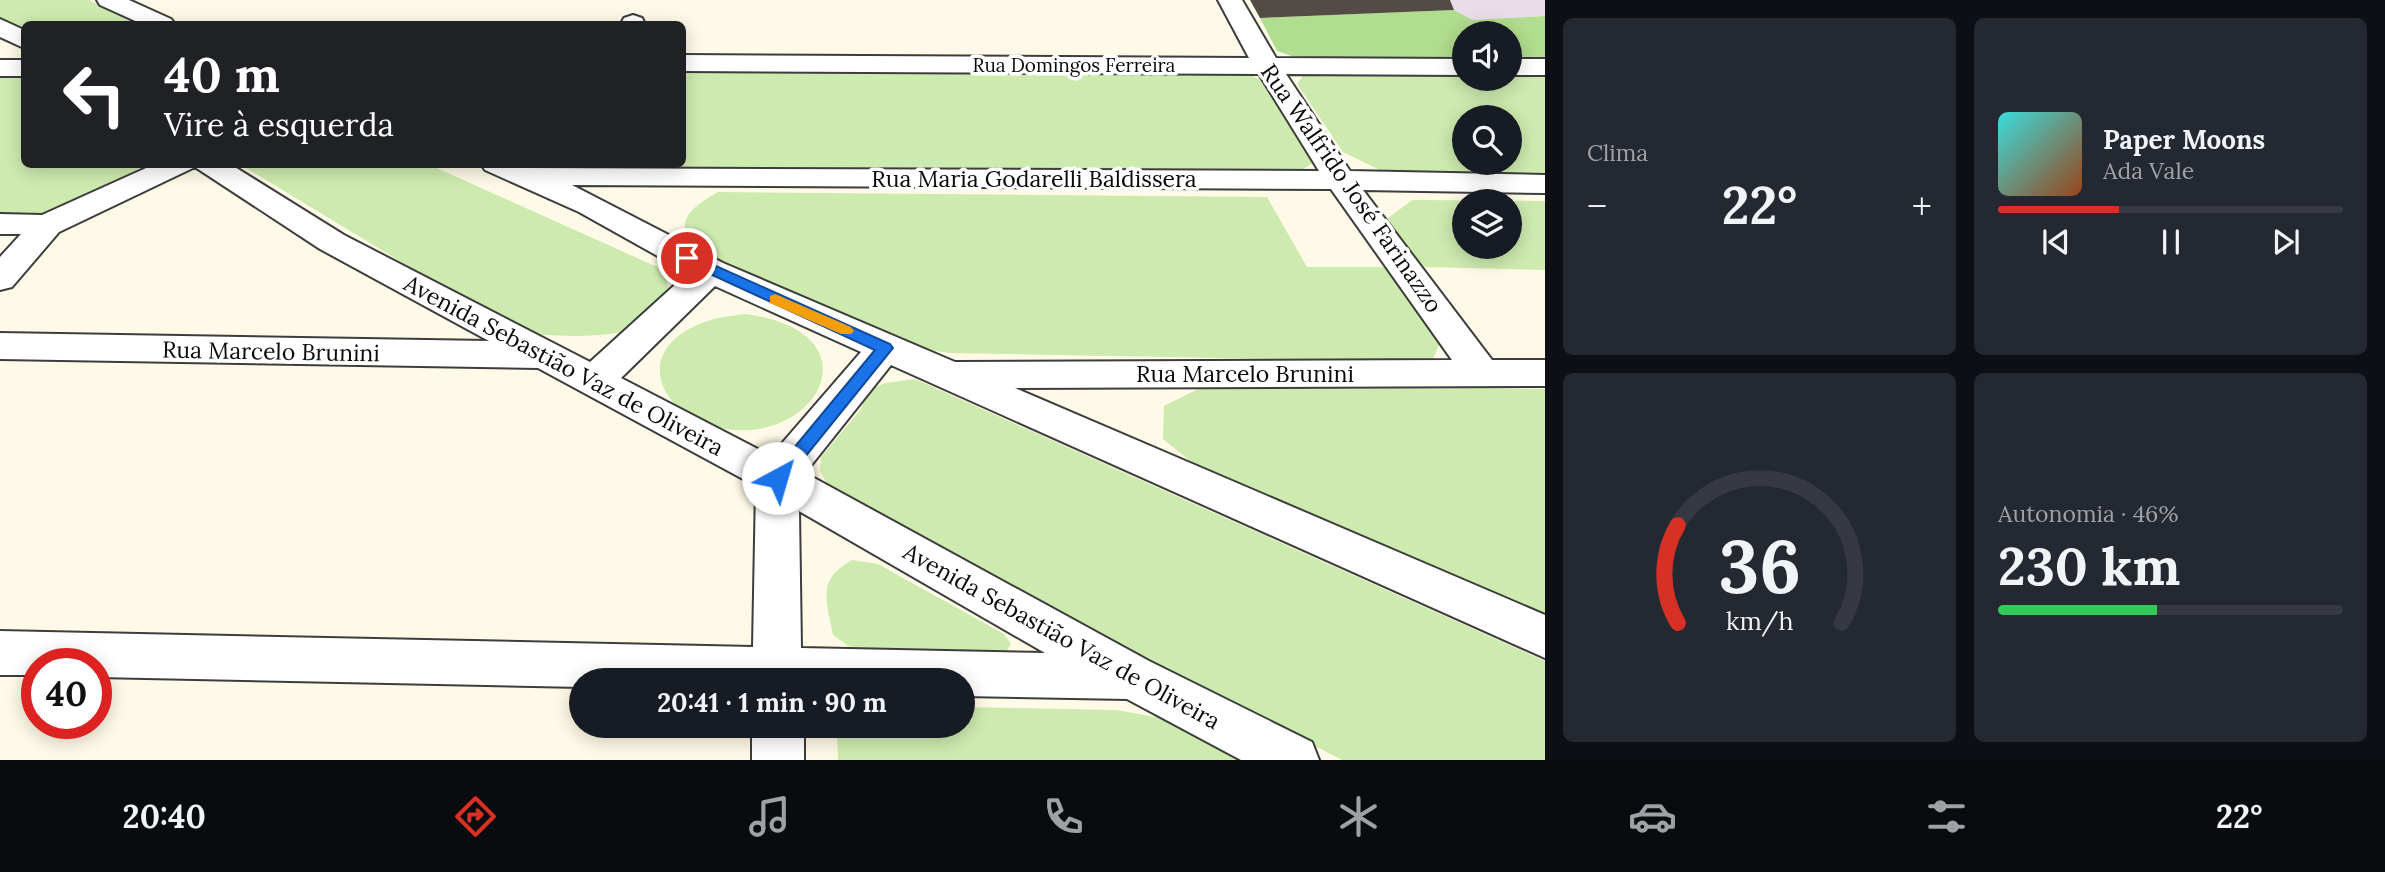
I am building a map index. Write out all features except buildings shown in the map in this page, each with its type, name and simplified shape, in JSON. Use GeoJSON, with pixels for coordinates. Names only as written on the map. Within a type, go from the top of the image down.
{"type":"FeatureCollection","features":[{"type":"Feature","properties":{"kind":"street"},"geometry":{"type":"LineString","coordinates":[[109,0],[155,21]]}},
{"type":"Feature","properties":{"kind":"street","name":"Rua Walfrido José Farinazzo"},"geometry":{"type":"LineString","coordinates":[[1230,0],[1266,66],[1340,180],[1480,371]]}},
{"type":"Feature","properties":{"kind":"street"},"geometry":{"type":"LineString","coordinates":[[0,27],[21,38]]}},
{"type":"Feature","properties":{"kind":"street","name":"Rua Domingos Ferreira"},"geometry":{"type":"LineString","coordinates":[[686,63],[1452,67]]}},
{"type":"Feature","properties":{"kind":"street"},"geometry":{"type":"LineString","coordinates":[[1522,67],[1545,67]]}},
{"type":"Feature","properties":{"kind":"street"},"geometry":{"type":"LineString","coordinates":[[0,68],[21,68]]}},
{"type":"Feature","properties":{"kind":"street"},"geometry":{"type":"LineString","coordinates":[[0,279],[47,226],[172,168]]}},
{"type":"Feature","properties":{"kind":"street","name":"Avenida Sebastião Vaz de Oliveira"},"geometry":{"type":"LineString","coordinates":[[214,168],[332,242],[541,355],[778,478],[1132,677],[1293,760]]}},
{"type":"Feature","properties":{"kind":"street"},"geometry":{"type":"LineString","coordinates":[[510,170],[596,182],[711,271],[1545,637]]}},
{"type":"Feature","properties":{"kind":"street","name":"Rua Maria Godarelli Baldissera"},"geometry":{"type":"LineString","coordinates":[[596,182],[1340,180],[1545,184]]}},
{"type":"Feature","properties":{"kind":"street"},"geometry":{"type":"LineString","coordinates":[[0,224],[47,226]]}},
{"type":"Feature","properties":{"kind":"street"},"geometry":{"type":"LineString","coordinates":[[594,381],[711,271]]}},
{"type":"Feature","properties":{"kind":"street","name":"Rua Marcelo Brunini"},"geometry":{"type":"LineString","coordinates":[[0,346],[541,355]]}},
{"type":"Feature","properties":{"kind":"street"},"geometry":{"type":"LineString","coordinates":[[777,668],[778,478],[885,348]]}},
{"type":"Feature","properties":{"kind":"street","name":"Rua Marcelo Brunini"},"geometry":{"type":"LineString","coordinates":[[946,375],[1480,371],[1545,373]]}},
{"type":"Feature","properties":{"kind":"street"},"geometry":{"type":"LineString","coordinates":[[0,653],[569,669]]}},
{"type":"Feature","properties":{"kind":"street"},"geometry":{"type":"LineString","coordinates":[[975,676],[1132,677]]}},
{"type":"Feature","properties":{"kind":"street"},"geometry":{"type":"LineString","coordinates":[[778,738],[778,760]]}},
{"type":"Feature","properties":{"kind":"shaded area"},"geometry":{"type":"Polygon","coordinates":[[[1450,0],[1545,0],[1545,16],[1473,20],[1454,10],[1450,0]]]}},
{"type":"Feature","properties":{"kind":"green space"},"geometry":{"type":"Polygon","coordinates":[[[0,0],[89,0],[135,21],[21,21],[21,30],[0,18],[0,0]]]}},
{"type":"Feature","properties":{"kind":"green space"},"geometry":{"type":"Polygon","coordinates":[[[1454,10],[1473,20],[1545,16],[1545,62],[1522,62],[1522,21],[1452,21],[1452,62],[1309,62],[1277,51],[1260,18],[1454,10]]]}},
{"type":"Feature","properties":{"kind":"green space"},"geometry":{"type":"Polygon","coordinates":[[[686,72],[1249,74],[1270,84],[1315,162],[1298,172],[638,168],[686,168],[686,72]]]}},
{"type":"Feature","properties":{"kind":"green space"},"geometry":{"type":"Polygon","coordinates":[[[0,74],[21,74],[21,168],[139,168],[104,189],[55,211],[28,218],[0,217],[0,74]]]}},
{"type":"Feature","properties":{"kind":"green space"},"geometry":{"type":"Polygon","coordinates":[[[1304,74],[1452,75],[1452,91],[1522,91],[1522,77],[1545,76],[1545,176],[1390,175],[1343,152],[1297,84],[1304,74]]]}},
{"type":"Feature","properties":{"kind":"green space"},"geometry":{"type":"Polygon","coordinates":[[[246,168],[437,168],[664,270],[669,292],[640,324],[630,329],[580,336],[517,332],[246,168]]]}},
{"type":"Feature","properties":{"kind":"green space"},"geometry":{"type":"Polygon","coordinates":[[[718,192],[1267,197],[1307,267],[1389,267],[1440,342],[1432,362],[949,353],[922,349],[720,263],[706,254],[688,236],[686,219],[703,201],[718,192]]]}},
{"type":"Feature","properties":{"kind":"green space"},"geometry":{"type":"Polygon","coordinates":[[[1412,200],[1452,200],[1452,259],[1522,259],[1522,201],[1545,201],[1545,270],[1422,267],[1387,219],[1412,200]]]}},
{"type":"Feature","properties":{"kind":"green space"},"geometry":{"type":"Polygon","coordinates":[[[747,314],[789,326],[814,344],[823,366],[819,388],[804,408],[779,423],[748,430],[712,426],[694,419],[680,409],[662,383],[660,368],[664,354],[674,340],[691,328],[718,318],[747,314]]]}},
{"type":"Feature","properties":{"kind":"green space"},"geometry":{"type":"Polygon","coordinates":[[[915,379],[1545,661],[1545,760],[1342,760],[835,498],[820,471],[821,457],[861,409],[868,390],[886,383],[915,379]]]}},
{"type":"Feature","properties":{"kind":"green space"},"geometry":{"type":"Polygon","coordinates":[[[1198,389],[1545,389],[1545,623],[1211,478],[1163,439],[1164,406],[1198,389]]]}},
{"type":"Feature","properties":{"kind":"green space"},"geometry":{"type":"Polygon","coordinates":[[[852,560],[878,564],[1004,634],[1011,644],[1005,653],[855,651],[833,635],[827,601],[833,575],[852,560]]]}},
{"type":"Feature","properties":{"kind":"green space"},"geometry":{"type":"Polygon","coordinates":[[[975,707],[1117,710],[1161,718],[1238,760],[838,760],[837,738],[975,738],[975,707]]]}},
{"type":"Feature","properties":{"kind":"slow traffic"},"geometry":{"type":"LineString","coordinates":[[775,299],[846,331]]}},
{"type":"Feature","properties":{"kind":"route"},"geometry":{"type":"LineString","coordinates":[[687,258],[885,348],[778,478]]}}]}
